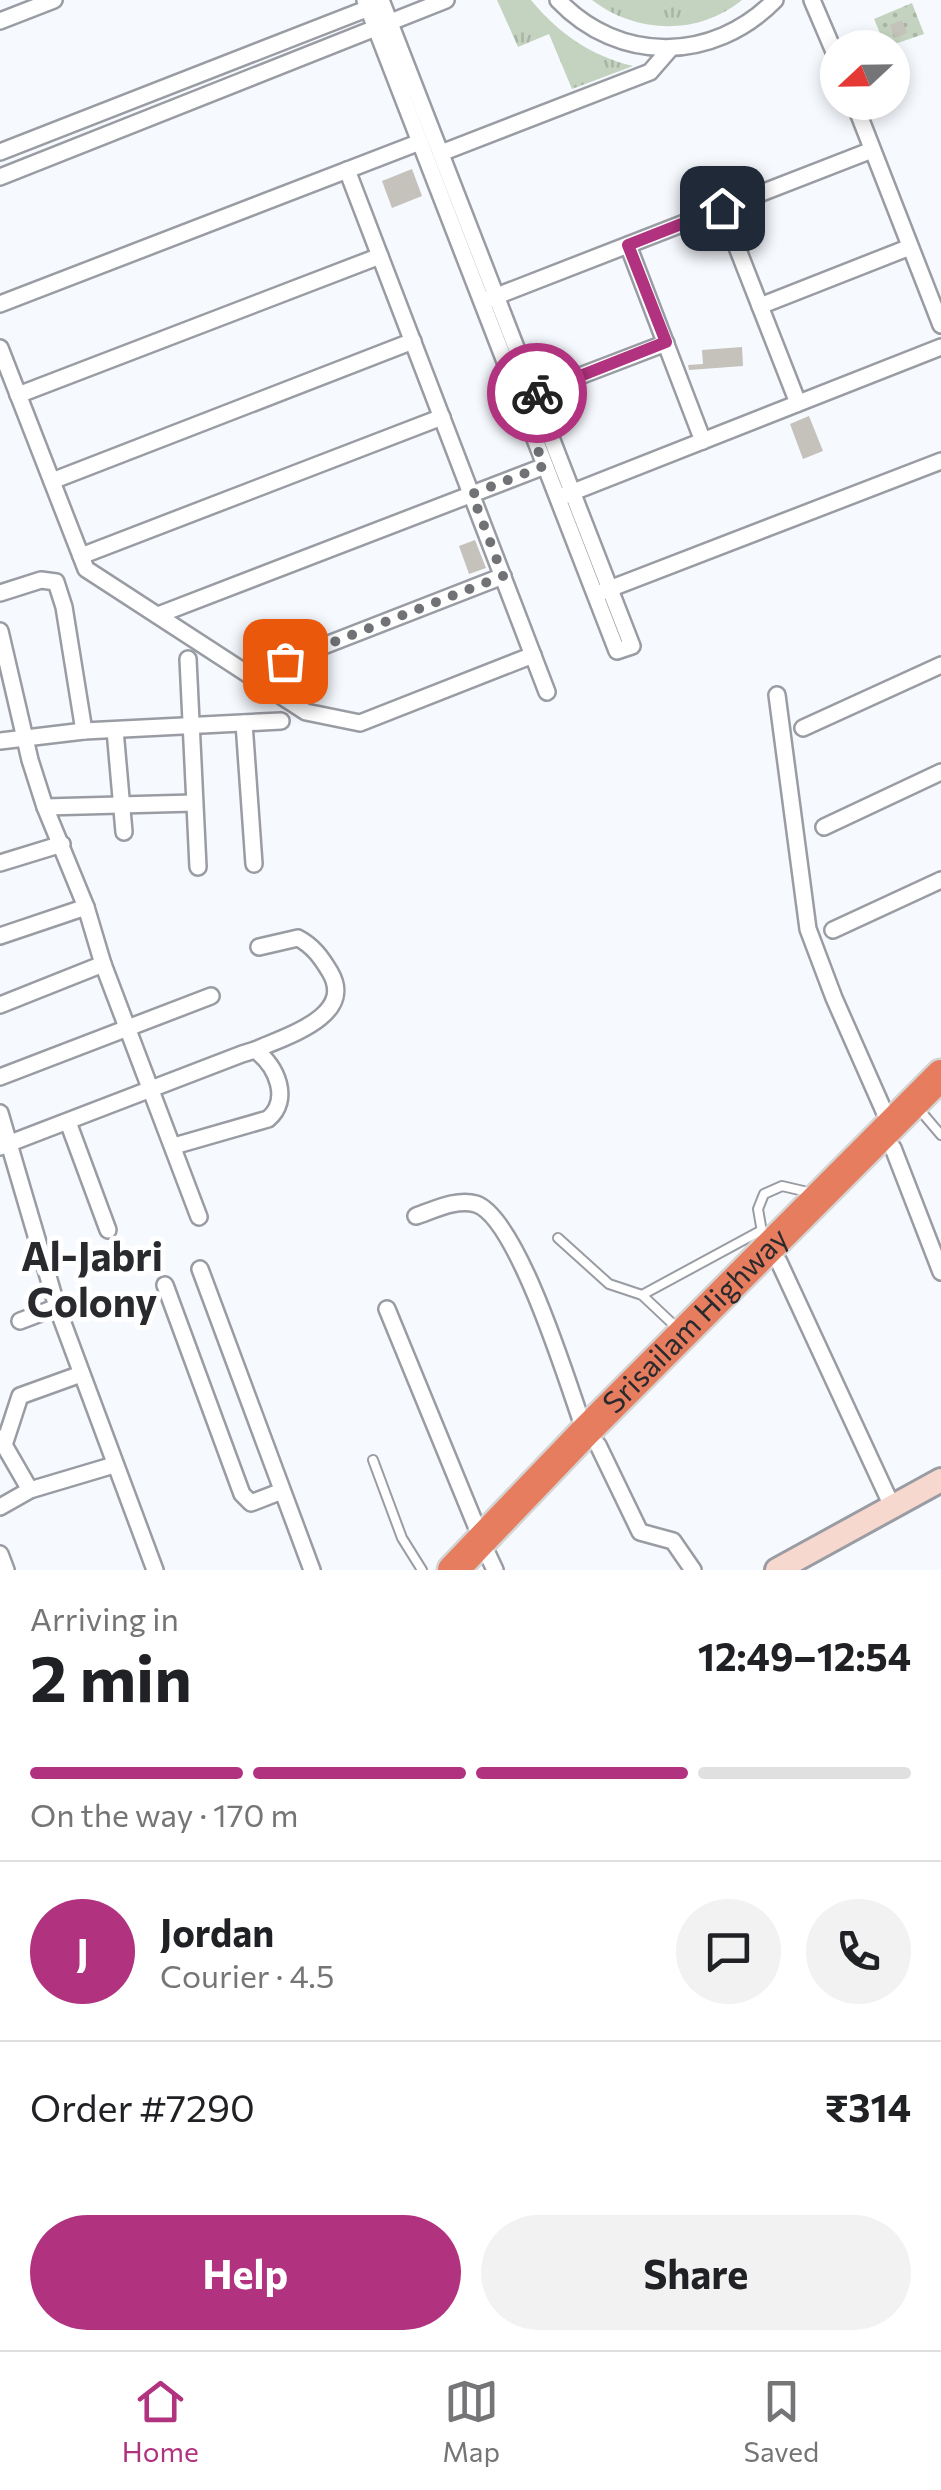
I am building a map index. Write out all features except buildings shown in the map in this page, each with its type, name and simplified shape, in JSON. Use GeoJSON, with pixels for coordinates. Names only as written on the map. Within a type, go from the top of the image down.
{"type":"FeatureCollection","features":[{"type":"Feature","properties":{"kind":"highway","name":"Srisailam Highway"},"geometry":{"type":"LineString","coordinates":[[591,1438],[769,1247],[892,1138],[941,1074]]}},
{"type":"Feature","properties":{"kind":"highway","name":"Srisailam Highway"},"geometry":{"type":"LineString","coordinates":[[453,1570],[484,1558],[683,1334],[824,1194],[892,1138],[936,1116]]}},
{"type":"Feature","properties":{"kind":"street"},"geometry":{"type":"LineString","coordinates":[[0,21],[54,0]]}},
{"type":"Feature","properties":{"kind":"street"},"geometry":{"type":"LineString","coordinates":[[0,176],[446,0]]}},
{"type":"Feature","properties":{"kind":"street"},"geometry":{"type":"LineString","coordinates":[[558,0],[578,19],[610,37],[646,48],[670,49],[718,40],[740,29],[775,0]]}},
{"type":"Feature","properties":{"kind":"street"},"geometry":{"type":"LineString","coordinates":[[812,0],[825,30]]}},
{"type":"Feature","properties":{"kind":"street"},"geometry":{"type":"LineString","coordinates":[[0,152],[377,2],[420,142],[489,299],[602,592],[941,461]]}},
{"type":"Feature","properties":{"kind":"street"},"geometry":{"type":"LineString","coordinates":[[382,24],[441,153],[489,299]]}},
{"type":"Feature","properties":{"kind":"street"},"geometry":{"type":"LineString","coordinates":[[441,153],[650,72],[670,49]]}},
{"type":"Feature","properties":{"kind":"street"},"geometry":{"type":"LineString","coordinates":[[861,120],[941,325]]}},
{"type":"Feature","properties":{"kind":"street"},"geometry":{"type":"LineString","coordinates":[[0,304],[420,142]]}},
{"type":"Feature","properties":{"kind":"street"},"geometry":{"type":"LineString","coordinates":[[489,299],[872,150]]}},
{"type":"Feature","properties":{"kind":"street"},"geometry":{"type":"LineString","coordinates":[[347,170],[548,692]]}},
{"type":"Feature","properties":{"kind":"street"},"geometry":{"type":"LineString","coordinates":[[722,208],[798,403]]}},
{"type":"Feature","properties":{"kind":"street"},"geometry":{"type":"LineString","coordinates":[[628,245],[703,440]]}},
{"type":"Feature","properties":{"kind":"street"},"geometry":{"type":"LineString","coordinates":[[760,306],[910,247]]}},
{"type":"Feature","properties":{"kind":"street"},"geometry":{"type":"LineString","coordinates":[[18,395],[380,256]]}},
{"type":"Feature","properties":{"kind":"street"},"geometry":{"type":"LineString","coordinates":[[52,481],[413,341]]}},
{"type":"Feature","properties":{"kind":"street"},"geometry":{"type":"LineString","coordinates":[[527,397],[666,342]]}},
{"type":"Feature","properties":{"kind":"street"},"geometry":{"type":"LineString","coordinates":[[0,348],[86,569],[306,712],[360,724],[534,655]]}},
{"type":"Feature","properties":{"kind":"street"},"geometry":{"type":"LineString","coordinates":[[565,495],[941,348]]}},
{"type":"Feature","properties":{"kind":"street"},"geometry":{"type":"LineString","coordinates":[[527,397],[544,466],[565,495]]}},
{"type":"Feature","properties":{"kind":"street"},"geometry":{"type":"LineString","coordinates":[[81,556],[442,417]]}},
{"type":"Feature","properties":{"kind":"street"},"geometry":{"type":"LineString","coordinates":[[158,616],[544,466]]}},
{"type":"Feature","properties":{"kind":"street"},"geometry":{"type":"LineString","coordinates":[[249,675],[503,576]]}},
{"type":"Feature","properties":{"kind":"street"},"geometry":{"type":"LineString","coordinates":[[0,593],[50,578],[56,582],[64,608],[84,731]]}},
{"type":"Feature","properties":{"kind":"street"},"geometry":{"type":"LineString","coordinates":[[0,631],[4,669],[45,807],[86,907],[103,964],[199,1218]]}},
{"type":"Feature","properties":{"kind":"street"},"geometry":{"type":"LineString","coordinates":[[188,659],[198,866]]}},
{"type":"Feature","properties":{"kind":"street"},"geometry":{"type":"LineString","coordinates":[[802,728],[941,664]]}},
{"type":"Feature","properties":{"kind":"street"},"geometry":{"type":"LineString","coordinates":[[778,694],[808,929],[941,1272]]}},
{"type":"Feature","properties":{"kind":"street"},"geometry":{"type":"LineString","coordinates":[[0,741],[84,731],[281,721]]}},
{"type":"Feature","properties":{"kind":"street"},"geometry":{"type":"LineString","coordinates":[[244,723],[254,864]]}},
{"type":"Feature","properties":{"kind":"street"},"geometry":{"type":"LineString","coordinates":[[115,730],[124,832]]}},
{"type":"Feature","properties":{"kind":"street"},"geometry":{"type":"LineString","coordinates":[[824,827],[941,772]]}},
{"type":"Feature","properties":{"kind":"street"},"geometry":{"type":"LineString","coordinates":[[45,807],[194,803]]}},
{"type":"Feature","properties":{"kind":"street"},"geometry":{"type":"LineString","coordinates":[[0,863],[62,844]]}},
{"type":"Feature","properties":{"kind":"street"},"geometry":{"type":"LineString","coordinates":[[833,930],[941,880]]}},
{"type":"Feature","properties":{"kind":"street"},"geometry":{"type":"LineString","coordinates":[[0,936],[86,907]]}},
{"type":"Feature","properties":{"kind":"street"},"geometry":{"type":"LineString","coordinates":[[4,1145],[256,1050],[313,1023],[332,1008],[337,996],[334,980],[309,944],[298,938],[259,947]]}},
{"type":"Feature","properties":{"kind":"street"},"geometry":{"type":"LineString","coordinates":[[0,1005],[103,964]]}},
{"type":"Feature","properties":{"kind":"street"},"geometry":{"type":"LineString","coordinates":[[0,1078],[211,996]]}},
{"type":"Feature","properties":{"kind":"street"},"geometry":{"type":"LineString","coordinates":[[174,1146],[268,1119],[277,1112],[281,1098],[277,1080],[269,1063],[256,1050]]}},
{"type":"Feature","properties":{"kind":"street"},"geometry":{"type":"LineString","coordinates":[[0,1114],[4,1145],[57,1307],[155,1570]]}},
{"type":"Feature","properties":{"kind":"street"},"geometry":{"type":"LineString","coordinates":[[68,1122],[108,1230]]}},
{"type":"Feature","properties":{"kind":"street"},"geometry":{"type":"LineString","coordinates":[[416,1216],[454,1203],[475,1204],[492,1214],[510,1236],[591,1438],[640,1532],[673,1541],[693,1570]]}},
{"type":"Feature","properties":{"kind":"street"},"geometry":{"type":"LineString","coordinates":[[769,1247],[892,1506]]}},
{"type":"Feature","properties":{"kind":"street"},"geometry":{"type":"LineString","coordinates":[[200,1269],[312,1570]]}},
{"type":"Feature","properties":{"kind":"street"},"geometry":{"type":"LineString","coordinates":[[164,1284],[242,1494],[251,1503],[282,1491]]}},
{"type":"Feature","properties":{"kind":"street"},"geometry":{"type":"LineString","coordinates":[[20,1321],[57,1307]]}},
{"type":"Feature","properties":{"kind":"street"},"geometry":{"type":"LineString","coordinates":[[387,1309],[484,1558]]}},
{"type":"Feature","properties":{"kind":"street"},"geometry":{"type":"LineString","coordinates":[[30,1490],[2,1440],[20,1396],[81,1374]]}},
{"type":"Feature","properties":{"kind":"street"},"geometry":{"type":"LineString","coordinates":[[0,1506],[30,1490],[114,1465]]}},
{"type":"Feature","properties":{"kind":"street"},"geometry":{"type":"LineString","coordinates":[[777,1570],[941,1480]]}},
{"type":"Feature","properties":{"kind":"street"},"geometry":{"type":"LineString","coordinates":[[0,1554],[6,1570]]}},
{"type":"Feature","properties":{"kind":"lane"},"geometry":{"type":"LineString","coordinates":[[642,1295],[769,1247],[758,1210],[764,1194],[772,1188],[791,1186],[824,1194]]}},
{"type":"Feature","properties":{"kind":"lane"},"geometry":{"type":"LineString","coordinates":[[558,1238],[609,1284],[642,1295],[655,1304],[683,1334]]}},
{"type":"Feature","properties":{"kind":"lane"},"geometry":{"type":"LineString","coordinates":[[372,1460],[402,1538],[422,1570]]}},
{"type":"Feature","properties":{"kind":"green space"},"geometry":{"type":"Polygon","coordinates":[[[497,0],[531,0],[576,42],[633,66],[572,89],[549,34],[518,47],[497,0]]]}},
{"type":"Feature","properties":{"kind":"green space"},"geometry":{"type":"Polygon","coordinates":[[[592,0],[742,0],[706,20],[667,26],[628,19],[592,0]]]}},
{"type":"Feature","properties":{"kind":"green space"},"geometry":{"type":"Polygon","coordinates":[[[912,3],[924,34],[910,39],[910,30],[879,30],[874,19],[912,3]]]}},
{"type":"Feature","properties":{"kind":"way so far"},"geometry":{"type":"LineString","coordinates":[[285,661],[503,576],[472,494],[544,466],[519,400],[537,393]]}},
{"type":"Feature","properties":{"kind":"district","name":"Al-Jabri Colony"},"geometry":{"type":"Point","coordinates":[92,1280]}},
{"type":"Feature","properties":{"kind":"route"},"geometry":{"type":"LineString","coordinates":[[537,393],[666,342],[628,245],[722,208]]}}]}
